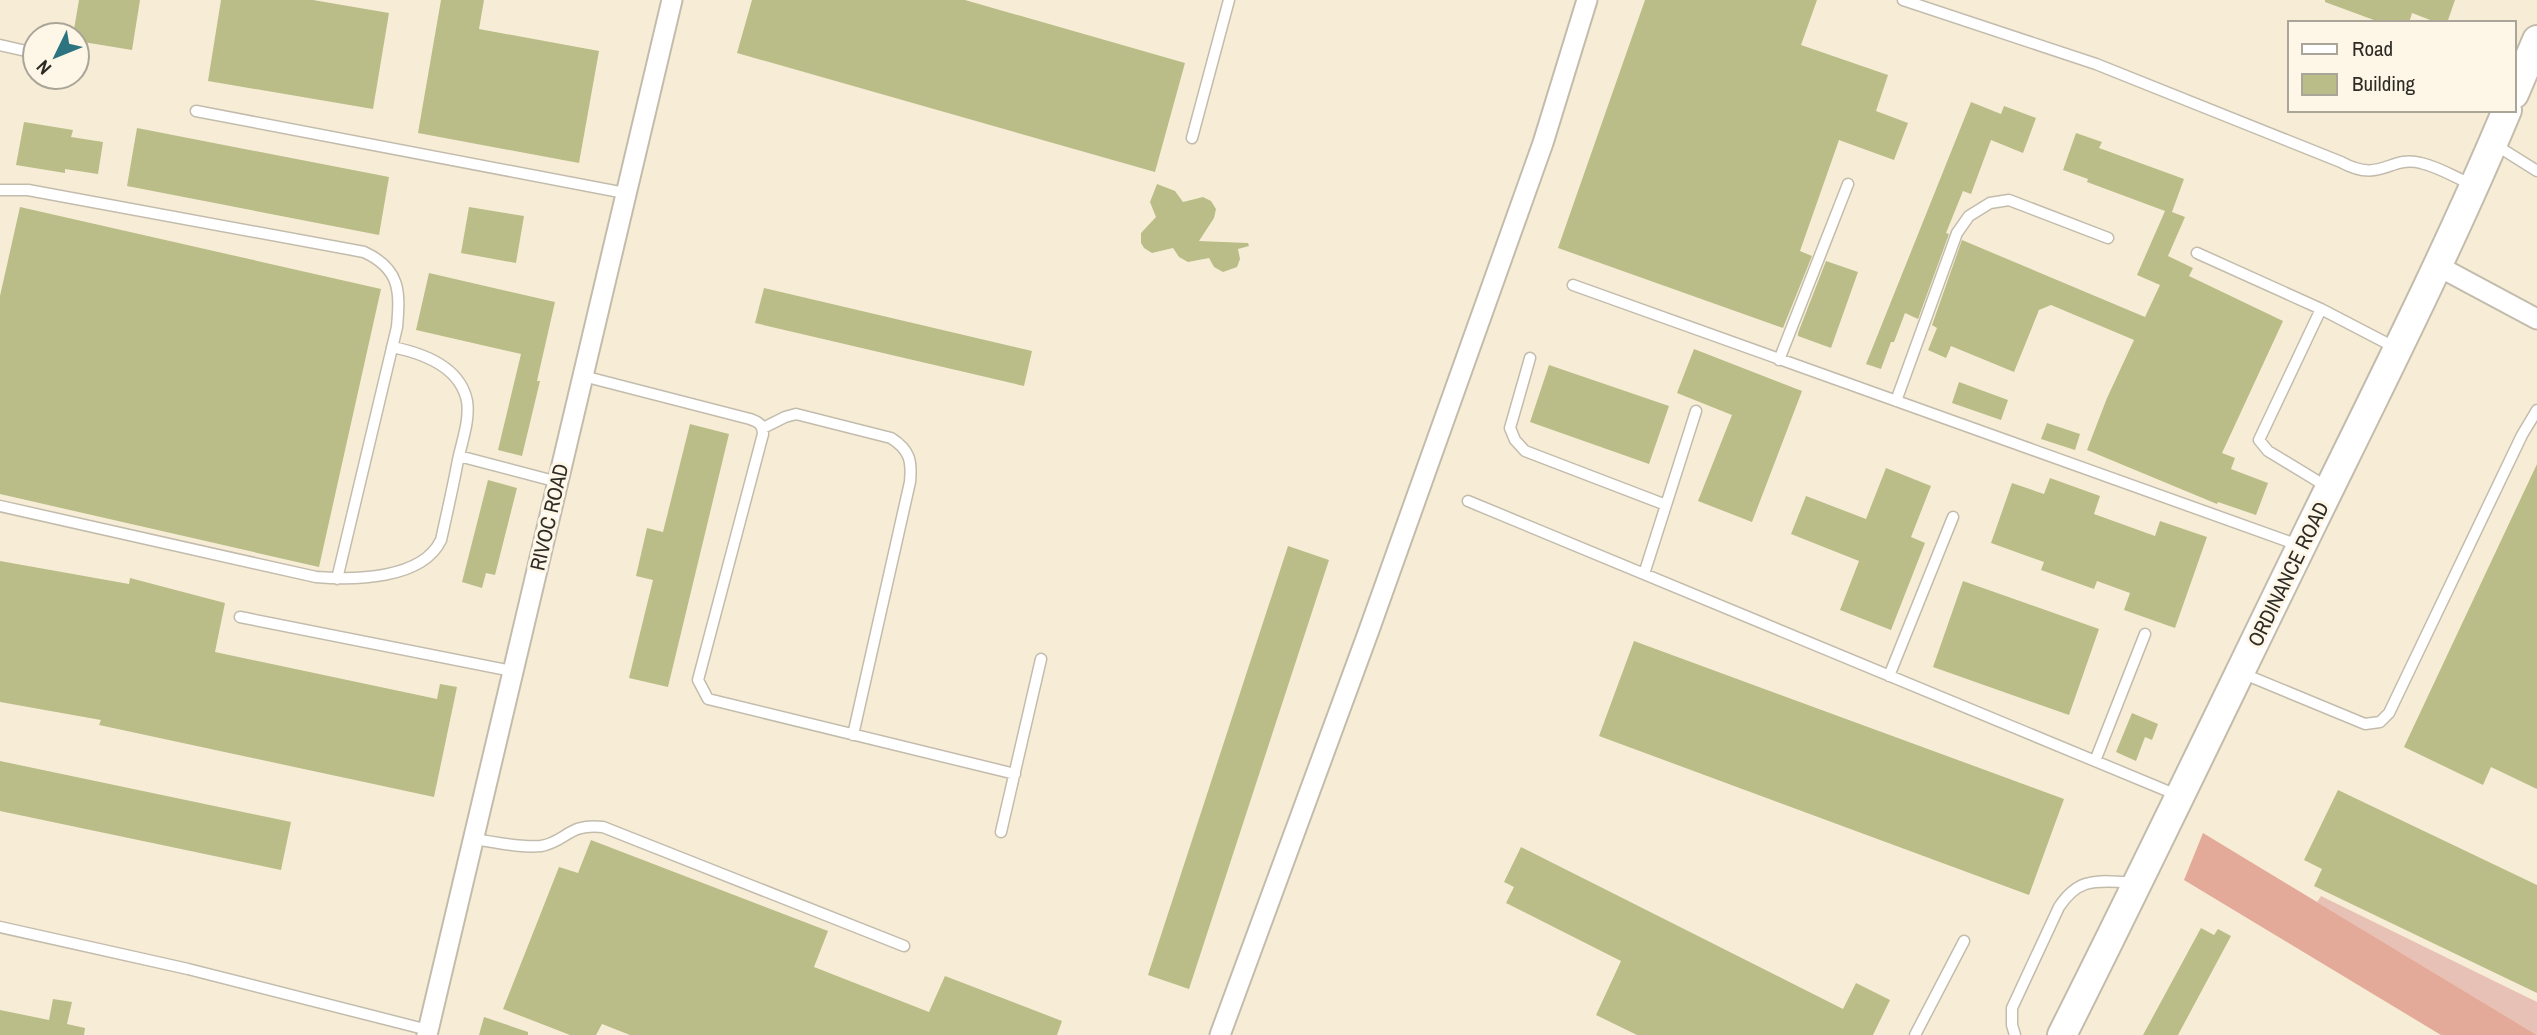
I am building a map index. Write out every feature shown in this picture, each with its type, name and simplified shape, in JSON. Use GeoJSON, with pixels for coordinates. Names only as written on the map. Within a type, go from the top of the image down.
{"type":"FeatureCollection","features":[{"type":"Feature","properties":{"kind":"street","name":"RIVOC ROAD"},"geometry":{"type":"LineString","coordinates":[[427,1033],[672,0]]}},
{"type":"Feature","properties":{"kind":"street"},"geometry":{"type":"LineString","coordinates":[[1220,1035],[1359,658],[1543,143],[1587,0]]}},
{"type":"Feature","properties":{"kind":"street"},"geometry":{"type":"LineString","coordinates":[[2516,89],[2537,40]]}},
{"type":"Feature","properties":{"kind":"street","name":"ORDINANCE ROAD"},"geometry":{"type":"LineString","coordinates":[[2062,1035],[2140,882],[2397,348],[2506,112]]}},
{"type":"Feature","properties":{"kind":"street"},"geometry":{"type":"LineString","coordinates":[[2436,265],[2537,319]]}},
{"type":"Feature","properties":{"kind":"lane"},"geometry":{"type":"LineString","coordinates":[[1192,138],[1228,0]]}},
{"type":"Feature","properties":{"kind":"lane"},"geometry":{"type":"LineString","coordinates":[[1903,0],[2096,64],[2356,170],[2371,172],[2406,162],[2421,163],[2473,186]]}},
{"type":"Feature","properties":{"kind":"lane"},"geometry":{"type":"LineString","coordinates":[[0,45],[21,50]]}},
{"type":"Feature","properties":{"kind":"lane"},"geometry":{"type":"LineString","coordinates":[[196,111],[625,193]]}},
{"type":"Feature","properties":{"kind":"lane"},"geometry":{"type":"LineString","coordinates":[[2493,144],[2537,171]]}},
{"type":"Feature","properties":{"kind":"lane"},"geometry":{"type":"LineString","coordinates":[[1779,360],[1847,184]]}},
{"type":"Feature","properties":{"kind":"lane"},"geometry":{"type":"LineString","coordinates":[[0,190],[28,190],[364,252],[379,259],[391,272],[397,285],[398,313],[337,579]]}},
{"type":"Feature","properties":{"kind":"lane"},"geometry":{"type":"LineString","coordinates":[[1896,401],[1957,233],[1969,216],[1990,203],[2008,200],[2108,238]]}},
{"type":"Feature","properties":{"kind":"lane"},"geometry":{"type":"LineString","coordinates":[[2197,253],[2321,309],[2397,348]]}},
{"type":"Feature","properties":{"kind":"lane"},"geometry":{"type":"LineString","coordinates":[[1573,285],[2301,546]]}},
{"type":"Feature","properties":{"kind":"lane"},"geometry":{"type":"LineString","coordinates":[[2321,309],[2259,440],[2268,452],[2329,488]]}},
{"type":"Feature","properties":{"kind":"lane"},"geometry":{"type":"LineString","coordinates":[[0,506],[316,577],[367,578],[391,574],[430,555],[441,540],[466,425],[467,402],[462,386],[435,361],[420,352],[392,347]]}},
{"type":"Feature","properties":{"kind":"lane"},"geometry":{"type":"LineString","coordinates":[[1530,358],[1510,428],[1515,440],[1525,451],[1666,505]]}},
{"type":"Feature","properties":{"kind":"lane"},"geometry":{"type":"LineString","coordinates":[[583,376],[750,419],[763,428],[698,680],[708,699],[1015,774]]}},
{"type":"Feature","properties":{"kind":"lane"},"geometry":{"type":"LineString","coordinates":[[2240,673],[2365,724],[2380,722],[2389,713],[2522,435],[2537,410]]}},
{"type":"Feature","properties":{"kind":"lane"},"geometry":{"type":"LineString","coordinates":[[1644,574],[1696,411]]}},
{"type":"Feature","properties":{"kind":"lane"},"geometry":{"type":"LineString","coordinates":[[763,428],[785,416],[796,414],[891,438],[904,446],[912,462],[910,482],[853,734]]}},
{"type":"Feature","properties":{"kind":"lane"},"geometry":{"type":"LineString","coordinates":[[459,456],[558,482]]}},
{"type":"Feature","properties":{"kind":"lane"},"geometry":{"type":"LineString","coordinates":[[1468,501],[2180,797]]}},
{"type":"Feature","properties":{"kind":"lane"},"geometry":{"type":"LineString","coordinates":[[1889,676],[1953,517]]}},
{"type":"Feature","properties":{"kind":"lane"},"geometry":{"type":"LineString","coordinates":[[240,617],[512,671]]}},
{"type":"Feature","properties":{"kind":"lane"},"geometry":{"type":"LineString","coordinates":[[2095,761],[2145,634]]}},
{"type":"Feature","properties":{"kind":"lane"},"geometry":{"type":"LineString","coordinates":[[1001,832],[1041,659]]}},
{"type":"Feature","properties":{"kind":"lane"},"geometry":{"type":"LineString","coordinates":[[474,839],[542,846],[572,830],[589,826],[603,827],[904,946]]}},
{"type":"Feature","properties":{"kind":"lane"},"geometry":{"type":"LineString","coordinates":[[2015,1035],[2012,1009],[2059,907],[2069,893],[2079,885],[2140,882]]}},
{"type":"Feature","properties":{"kind":"lane"},"geometry":{"type":"LineString","coordinates":[[0,927],[188,969],[427,1033]]}},
{"type":"Feature","properties":{"kind":"lane"},"geometry":{"type":"LineString","coordinates":[[1915,1035],[1964,941]]}},
{"type":"Feature","properties":{"kind":"shaded area"},"geometry":{"type":"Polygon","coordinates":[[[0,0],[2537,0],[2537,1035],[0,1035],[0,0]]]}},
{"type":"Feature","properties":{"kind":"shaded area"},"geometry":{"type":"Polygon","coordinates":[[[2203,833],[2537,1035],[2441,1035],[2184,880],[2203,833]]]}},
{"type":"Feature","properties":{"kind":"shaded area"},"geometry":{"type":"Polygon","coordinates":[[[2321,896],[2537,1002],[2537,1035],[2317,902],[2321,896]]]}},
{"type":"Feature","properties":{"kind":"building"},"geometry":{"type":"Polygon","coordinates":[[[79,0],[140,0],[132,50],[91,43],[91,21],[75,21],[79,0]]]}},
{"type":"Feature","properties":{"kind":"building"},"geometry":{"type":"Polygon","coordinates":[[[221,0],[313,0],[389,13],[373,109],[208,81],[221,0]]]}},
{"type":"Feature","properties":{"kind":"building"},"geometry":{"type":"Polygon","coordinates":[[[441,0],[484,0],[479,29],[599,51],[579,163],[418,133],[441,0]]]}},
{"type":"Feature","properties":{"kind":"building"},"geometry":{"type":"Polygon","coordinates":[[[752,0],[965,0],[1185,63],[1155,172],[737,53],[752,0]]]}},
{"type":"Feature","properties":{"kind":"building"},"geometry":{"type":"Polygon","coordinates":[[[1645,0],[1817,0],[1801,45],[1888,75],[1876,111],[1908,123],[1894,160],[1839,140],[1800,251],[1812,256],[1783,328],[1558,248],[1645,0]]]}},
{"type":"Feature","properties":{"kind":"building"},"geometry":{"type":"Polygon","coordinates":[[[2455,0],[2448,21],[2433,21],[2412,13],[2410,21],[2377,21],[2325,2],[2455,0]]]}},
{"type":"Feature","properties":{"kind":"building"},"geometry":{"type":"Polygon","coordinates":[[[1971,102],[2001,114],[2004,106],[2036,118],[2023,153],[1991,140],[1971,194],[1963,191],[1946,233],[1949,234],[1918,319],[1905,313],[1881,369],[1866,364],[1971,102]]]}},
{"type":"Feature","properties":{"kind":"building"},"geometry":{"type":"Polygon","coordinates":[[[24,122],[73,130],[71,137],[103,142],[98,174],[65,169],[65,173],[16,165],[24,122]]]}},
{"type":"Feature","properties":{"kind":"building"},"geometry":{"type":"Polygon","coordinates":[[[137,128],[389,177],[379,235],[127,186],[137,128]]]}},
{"type":"Feature","properties":{"kind":"building"},"geometry":{"type":"Polygon","coordinates":[[[2076,133],[2102,142],[2099,148],[2184,179],[2172,212],[2185,217],[2168,256],[2193,268],[2189,276],[2283,321],[2222,453],[2235,458],[2231,469],[2268,483],[2256,515],[2218,502],[2217,504],[2087,450],[2134,340],[2051,305],[2039,310],[2014,372],[1951,346],[1946,358],[1928,350],[1937,328],[1932,325],[1962,240],[2145,317],[2160,285],[2137,275],[2165,211],[2087,182],[2088,179],[2063,170],[2076,133]]]}},
{"type":"Feature","properties":{"kind":"building"},"geometry":{"type":"Polygon","coordinates":[[[1157,184],[1175,191],[1183,202],[1203,197],[1211,201],[1216,209],[1214,218],[1199,241],[1248,243],[1249,246],[1238,249],[1240,259],[1237,267],[1223,272],[1214,267],[1209,258],[1188,262],[1179,257],[1173,248],[1152,253],[1144,248],[1141,233],[1156,217],[1150,202],[1157,184]]]}},
{"type":"Feature","properties":{"kind":"building"},"geometry":{"type":"Polygon","coordinates":[[[20,207],[381,289],[319,567],[0,494],[0,296],[20,207]]]}},
{"type":"Feature","properties":{"kind":"building"},"geometry":{"type":"Polygon","coordinates":[[[469,207],[524,216],[516,263],[461,253],[469,207]]]}},
{"type":"Feature","properties":{"kind":"building"},"geometry":{"type":"Polygon","coordinates":[[[1826,261],[1858,272],[1831,348],[1798,336],[1826,261]]]}},
{"type":"Feature","properties":{"kind":"building"},"geometry":{"type":"Polygon","coordinates":[[[429,273],[555,302],[522,456],[498,450],[521,354],[416,330],[429,273]]]}},
{"type":"Feature","properties":{"kind":"building"},"geometry":{"type":"Polygon","coordinates":[[[764,288],[1032,351],[1024,386],[755,323],[764,288]]]}},
{"type":"Feature","properties":{"kind":"building"},"geometry":{"type":"Polygon","coordinates":[[[1694,349],[1802,391],[1752,522],[1698,501],[1732,415],[1677,393],[1694,349]]]}},
{"type":"Feature","properties":{"kind":"building"},"geometry":{"type":"Polygon","coordinates":[[[1549,365],[1669,406],[1649,464],[1530,422],[1549,365]]]}},
{"type":"Feature","properties":{"kind":"building"},"geometry":{"type":"Polygon","coordinates":[[[1959,382],[2008,400],[2001,420],[1952,403],[1959,382]]]}},
{"type":"Feature","properties":{"kind":"building"},"geometry":{"type":"Polygon","coordinates":[[[2047,423],[2080,434],[2075,450],[2041,439],[2047,423]]]}},
{"type":"Feature","properties":{"kind":"building"},"geometry":{"type":"Polygon","coordinates":[[[690,424],[729,434],[668,687],[629,678],[653,580],[636,576],[647,528],[663,532],[690,424]]]}},
{"type":"Feature","properties":{"kind":"building"},"geometry":{"type":"Polygon","coordinates":[[[2537,464],[2537,789],[2491,767],[2483,785],[2404,747],[2537,464]]]}},
{"type":"Feature","properties":{"kind":"building"},"geometry":{"type":"Polygon","coordinates":[[[1886,468],[1931,486],[1911,537],[1925,543],[1891,630],[1840,610],[1859,561],[1791,534],[1806,496],[1866,519],[1886,468]]]}},
{"type":"Feature","properties":{"kind":"building"},"geometry":{"type":"Polygon","coordinates":[[[2050,478],[2100,496],[2094,514],[2155,536],[2160,521],[2207,537],[2175,628],[2124,610],[2130,593],[2097,581],[2094,589],[2041,570],[2044,562],[1991,543],[2012,483],[2044,494],[2050,478]]]}},
{"type":"Feature","properties":{"kind":"building"},"geometry":{"type":"Polygon","coordinates":[[[488,480],[517,488],[495,575],[486,573],[482,588],[462,582],[488,480]]]}},
{"type":"Feature","properties":{"kind":"building"},"geometry":{"type":"Polygon","coordinates":[[[1288,546],[1329,560],[1189,989],[1148,975],[1288,546]]]}},
{"type":"Feature","properties":{"kind":"building"},"geometry":{"type":"Polygon","coordinates":[[[0,561],[129,584],[130,578],[225,603],[215,652],[437,699],[440,684],[457,687],[434,797],[99,725],[101,720],[0,702],[0,561]]]}},
{"type":"Feature","properties":{"kind":"building"},"geometry":{"type":"Polygon","coordinates":[[[1963,581],[2099,629],[2069,715],[1933,667],[1963,581]]]}},
{"type":"Feature","properties":{"kind":"building"},"geometry":{"type":"Polygon","coordinates":[[[1634,641],[2064,799],[2029,895],[1599,736],[1634,641]]]}},
{"type":"Feature","properties":{"kind":"building"},"geometry":{"type":"Polygon","coordinates":[[[2132,713],[2158,724],[2152,740],[2145,737],[2136,761],[2116,752],[2132,713]]]}},
{"type":"Feature","properties":{"kind":"building"},"geometry":{"type":"Polygon","coordinates":[[[0,761],[291,822],[281,870],[0,811],[0,761]]]}},
{"type":"Feature","properties":{"kind":"building"},"geometry":{"type":"Polygon","coordinates":[[[2338,790],[2537,885],[2537,993],[2314,886],[2322,869],[2304,860],[2338,790]]]}},
{"type":"Feature","properties":{"kind":"building"},"geometry":{"type":"Polygon","coordinates":[[[591,840],[828,931],[814,967],[929,1012],[945,976],[1062,1021],[1057,1035],[630,1035],[602,1024],[596,1035],[570,1035],[503,1009],[559,867],[578,873],[591,840]]]}},
{"type":"Feature","properties":{"kind":"building"},"geometry":{"type":"Polygon","coordinates":[[[1521,847],[1843,1009],[1856,983],[1890,1000],[1873,1035],[1637,1035],[1596,1015],[1621,961],[1506,903],[1514,887],[1504,882],[1521,847]]]}},
{"type":"Feature","properties":{"kind":"building"},"geometry":{"type":"Polygon","coordinates":[[[2201,928],[2214,935],[2218,929],[2231,936],[2178,1035],[2143,1035],[2201,928]]]}},
{"type":"Feature","properties":{"kind":"building"},"geometry":{"type":"Polygon","coordinates":[[[53,999],[72,1002],[67,1024],[85,1028],[84,1035],[0,1035],[0,1010],[49,1020],[53,999]]]}},
{"type":"Feature","properties":{"kind":"building"},"geometry":{"type":"Polygon","coordinates":[[[484,1017],[528,1032],[528,1035],[479,1035],[484,1017]]]}}]}
